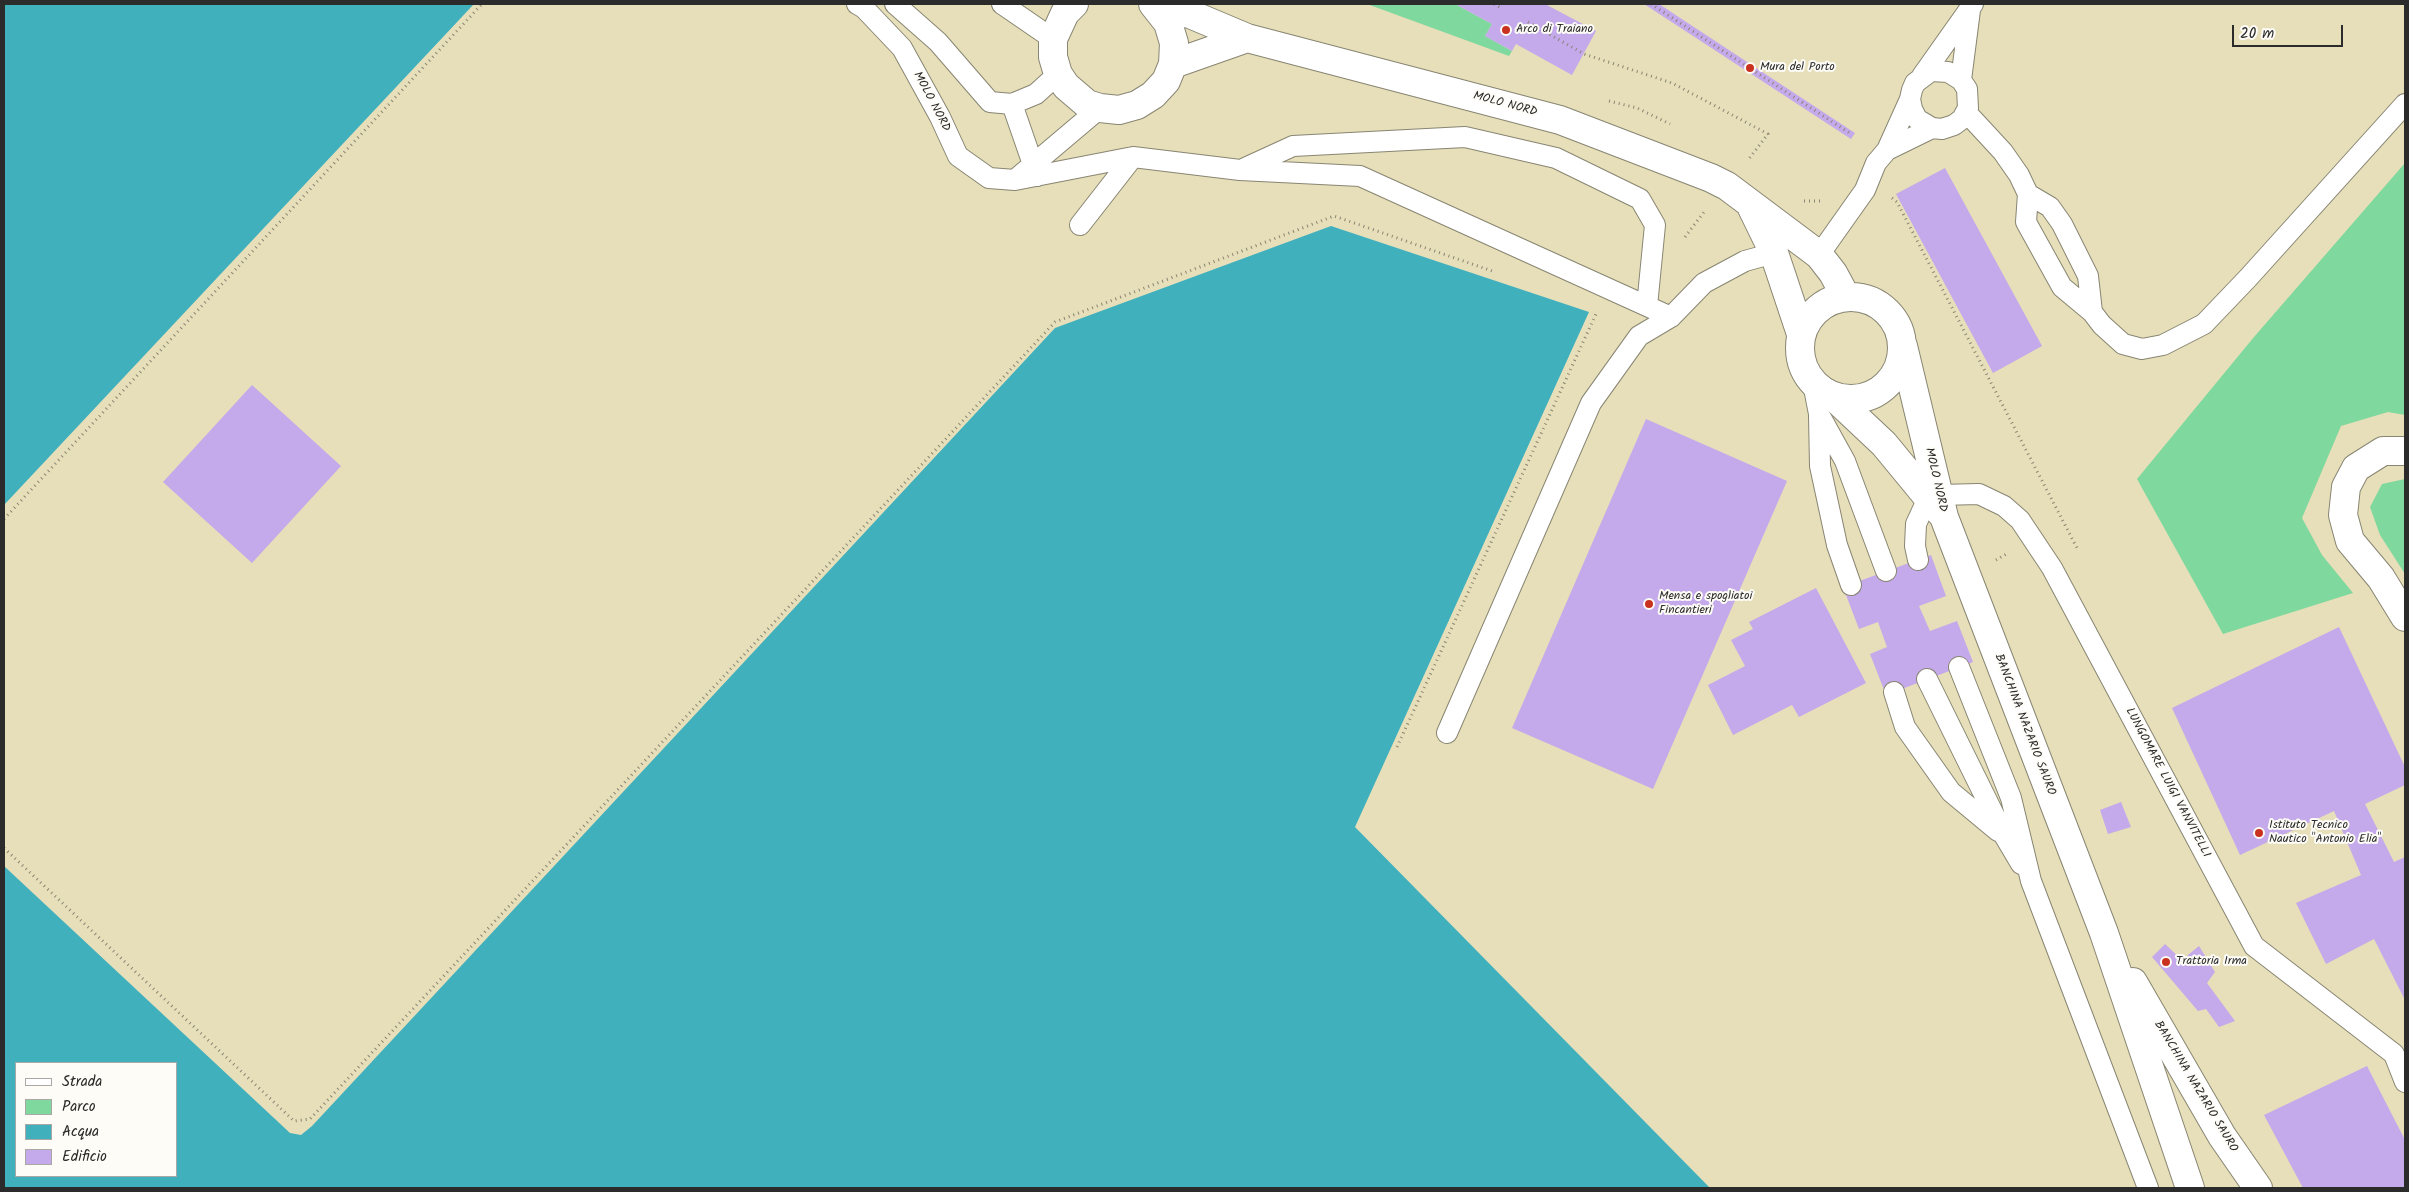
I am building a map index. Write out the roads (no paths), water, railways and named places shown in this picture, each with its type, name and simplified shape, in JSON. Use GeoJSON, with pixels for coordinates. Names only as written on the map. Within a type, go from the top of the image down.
{"type":"FeatureCollection","features":[{"type":"Feature","properties":{"kind":"street","name":"MOLO NORD"},"geometry":{"type":"LineString","coordinates":[[1074,4],[1065,13],[1053,39],[1053,57],[1058,74],[1075,96],[1087,104],[1100,108],[1119,110],[1137,105],[1153,95],[1166,81],[1173,64],[1174,43],[1168,23],[1154,5]]}},
{"type":"Feature","properties":{"kind":"street","name":"MOLO NORD"},"geometry":{"type":"LineString","coordinates":[[1154,5],[1190,14],[1247,38],[1560,120],[1727,186],[1819,255],[1833,273],[1846,297]]}},
{"type":"Feature","properties":{"kind":"street"},"geometry":{"type":"LineString","coordinates":[[1173,64],[1247,38]]}},
{"type":"Feature","properties":{"kind":"street","name":"MOLO NORD"},"geometry":{"type":"LineString","coordinates":[[1751,204],[1774,253],[1801,334]]}},
{"type":"Feature","properties":{"kind":"street","name":"MOLO NORD"},"geometry":{"type":"LineString","coordinates":[[1846,297],[1863,298],[1878,304],[1891,315],[1900,329],[1937,504],[1884,444],[1822,398],[1803,368],[1799,352],[1801,334],[1814,312],[1824,304],[1846,297]]}},
{"type":"Feature","properties":{"kind":"street","name":"MOLO NORD"},"geometry":{"type":"LineString","coordinates":[[1822,398],[1851,400],[1868,397],[1882,390],[1894,378],[1901,362],[1903,346]]}},
{"type":"Feature","properties":{"kind":"street"},"geometry":{"type":"LineString","coordinates":[[2405,451],[2383,451],[2356,468],[2346,487],[2342,515],[2350,541],[2381,578],[2405,617]]}},
{"type":"Feature","properties":{"kind":"street","name":"BANCHINA NAZARIO SAURO"},"geometry":{"type":"LineString","coordinates":[[1937,504],[2104,933],[2190,1188]]}},
{"type":"Feature","properties":{"kind":"street","name":"BANCHINA NAZARIO SAURO"},"geometry":{"type":"LineString","coordinates":[[2104,933],[2222,1136],[2258,1188]]}},
{"type":"Feature","properties":{"kind":"lane","name":"MOLO NORD"},"geometry":{"type":"LineString","coordinates":[[857,4],[864,8],[902,48],[940,117],[958,156],[989,178],[1015,180],[1036,170],[1133,157],[1240,170],[1360,176],[1671,317]]}},
{"type":"Feature","properties":{"kind":"lane"},"geometry":{"type":"LineString","coordinates":[[896,4],[938,42],[990,102],[1012,104],[1036,94],[1058,74]]}},
{"type":"Feature","properties":{"kind":"lane"},"geometry":{"type":"LineString","coordinates":[[1002,4],[1053,39]]}},
{"type":"Feature","properties":{"kind":"lane"},"geometry":{"type":"LineString","coordinates":[[1819,255],[1865,190],[1910,99],[1915,83],[1972,6]]}},
{"type":"Feature","properties":{"kind":"lane"},"geometry":{"type":"LineString","coordinates":[[1910,99],[1912,110],[1918,119],[1932,128],[1942,129],[1954,125],[1966,112],[1968,97],[1961,80],[1972,6]]}},
{"type":"Feature","properties":{"kind":"lane"},"geometry":{"type":"LineString","coordinates":[[1922,76],[1931,71],[1938,70],[1948,72],[1961,80]]}},
{"type":"Feature","properties":{"kind":"lane"},"geometry":{"type":"LineString","coordinates":[[1012,104],[1036,170],[1100,108]]}},
{"type":"Feature","properties":{"kind":"lane"},"geometry":{"type":"LineString","coordinates":[[2028,194],[2026,222],[2062,288],[2092,312],[2102,325],[2123,344],[2142,349],[2163,345],[2204,324],[2405,104]]}},
{"type":"Feature","properties":{"kind":"lane"},"geometry":{"type":"LineString","coordinates":[[1966,112],[2003,152],[2028,194],[2050,207],[2062,224],[2088,276],[2092,312]]}},
{"type":"Feature","properties":{"kind":"lane"},"geometry":{"type":"LineString","coordinates":[[1882,156],[1932,128]]}},
{"type":"Feature","properties":{"kind":"lane"},"geometry":{"type":"LineString","coordinates":[[1240,170],[1293,146],[1465,137],[1556,158],[1640,199],[1655,225],[1646,306]]}},
{"type":"Feature","properties":{"kind":"lane"},"geometry":{"type":"LineString","coordinates":[[1080,225],[1133,157]]}},
{"type":"Feature","properties":{"kind":"lane"},"geometry":{"type":"LineString","coordinates":[[1447,733],[1591,403],[1639,336],[1671,317],[1704,283],[1746,261],[1774,253]]}},
{"type":"Feature","properties":{"kind":"lane"},"geometry":{"type":"LineString","coordinates":[[1822,398],[1886,572]]}},
{"type":"Feature","properties":{"kind":"lane"},"geometry":{"type":"LineString","coordinates":[[1822,398],[1820,466],[1837,545],[1851,584]]}},
{"type":"Feature","properties":{"kind":"lane","name":"LUNGOMARE LUIGI VANVITELLI"},"geometry":{"type":"LineString","coordinates":[[1937,504],[1979,494],[1993,499],[2020,520],[2052,568],[2254,946],[2394,1054],[2405,1082]]}},
{"type":"Feature","properties":{"kind":"lane"},"geometry":{"type":"LineString","coordinates":[[1918,560],[1915,546],[1916,524],[1937,504]]}},
{"type":"Feature","properties":{"kind":"lane"},"geometry":{"type":"LineString","coordinates":[[1959,667],[2011,798],[2031,881],[2148,1188]]}},
{"type":"Feature","properties":{"kind":"lane"},"geometry":{"type":"LineString","coordinates":[[1927,679],[2005,837],[2031,881]]}},
{"type":"Feature","properties":{"kind":"lane"},"geometry":{"type":"LineString","coordinates":[[1894,692],[1905,727],[1950,792],[2005,837]]}},
{"type":"Feature","properties":{"kind":"water"},"geometry":{"type":"Polygon","coordinates":[[[4,4],[474,4],[4,505],[4,4]]]}},
{"type":"Feature","properties":{"kind":"water"},"geometry":{"type":"Polygon","coordinates":[[[1331,226],[1589,312],[1355,827],[1710,1188],[4,1188],[4,866],[290,1133],[301,1135],[312,1126],[1055,328],[1331,226]]]}},
{"type":"Feature","properties":{"kind":"place","name":"Arco di Traiano"},"geometry":{"type":"Point","coordinates":[1506,30]}},
{"type":"Feature","properties":{"kind":"place","name":"Mura del Porto"},"geometry":{"type":"Point","coordinates":[1750,68]}},
{"type":"Feature","properties":{"kind":"place","name":"Mensa e spogliatoi Fincantieri"},"geometry":{"type":"Point","coordinates":[1649,604]}},
{"type":"Feature","properties":{"kind":"place","name":"Istituto Tecnico Nautico \"Antonio Elia\""},"geometry":{"type":"Point","coordinates":[2259,833]}},
{"type":"Feature","properties":{"kind":"place","name":"Trattoria Irma"},"geometry":{"type":"Point","coordinates":[2166,962]}}]}
